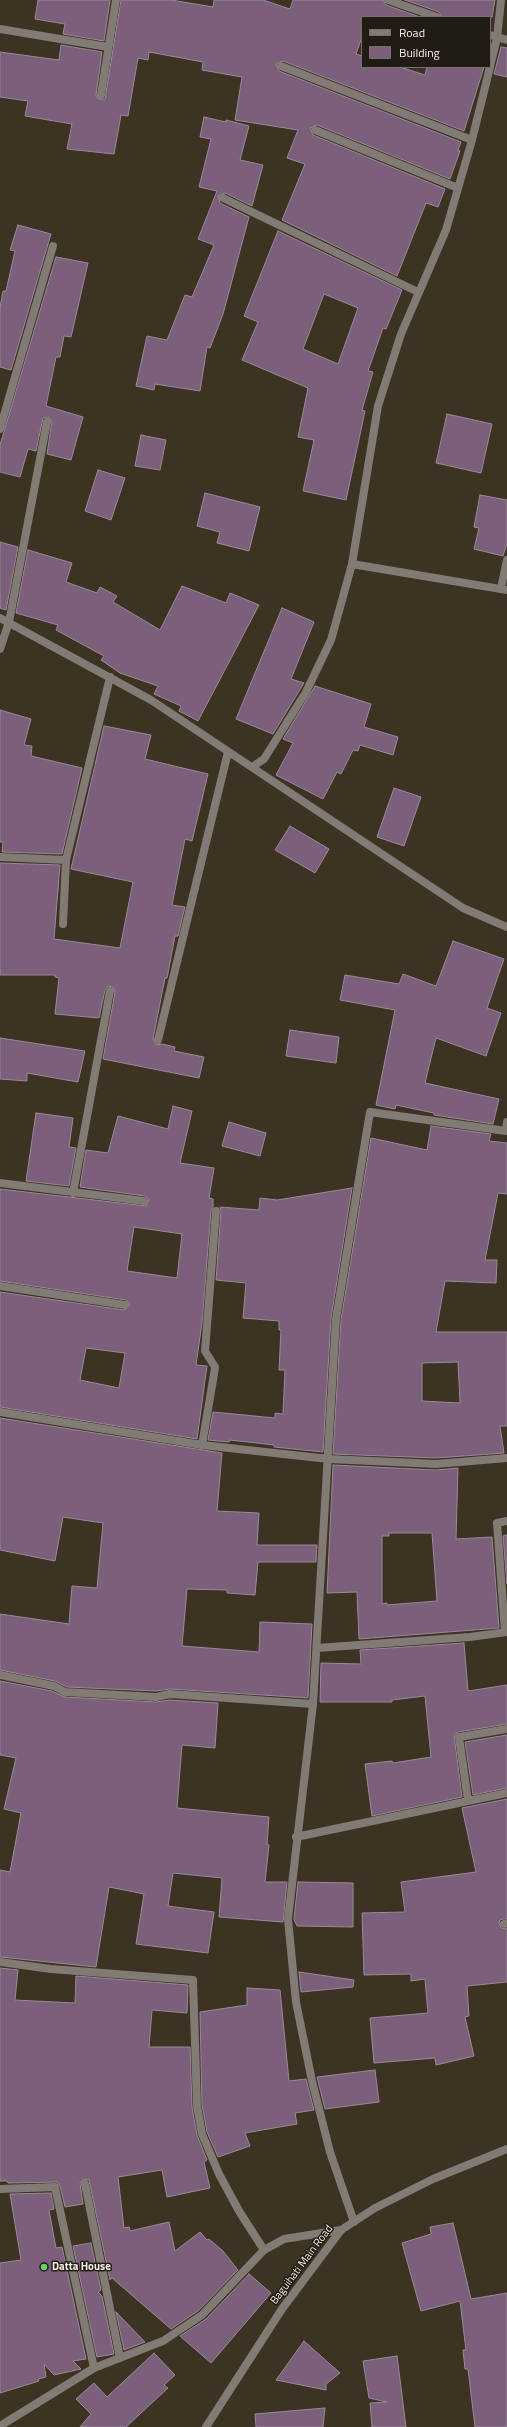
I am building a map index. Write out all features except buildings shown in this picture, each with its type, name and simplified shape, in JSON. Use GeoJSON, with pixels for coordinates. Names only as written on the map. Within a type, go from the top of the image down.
{"type":"FeatureCollection","features":[{"type":"Feature","properties":{"kind":"street"},"geometry":{"type":"LineString","coordinates":[[101,95],[116,0]]}},
{"type":"Feature","properties":{"kind":"street"},"geometry":{"type":"LineString","coordinates":[[388,0],[434,16]]}},
{"type":"Feature","properties":{"kind":"street"},"geometry":{"type":"LineString","coordinates":[[491,57],[493,37],[501,0]]}},
{"type":"Feature","properties":{"kind":"street"},"geometry":{"type":"LineString","coordinates":[[0,29],[108,47]]}},
{"type":"Feature","properties":{"kind":"street"},"geometry":{"type":"LineString","coordinates":[[493,37],[507,40]]}},
{"type":"Feature","properties":{"kind":"street"},"geometry":{"type":"LineString","coordinates":[[281,66],[472,140]]}},
{"type":"Feature","properties":{"kind":"street"},"geometry":{"type":"LineString","coordinates":[[252,767],[264,759],[306,692],[331,640],[352,564],[378,406],[401,334],[446,230],[472,140],[490,68]]}},
{"type":"Feature","properties":{"kind":"street"},"geometry":{"type":"LineString","coordinates":[[315,130],[458,188]]}},
{"type":"Feature","properties":{"kind":"street"},"geometry":{"type":"LineString","coordinates":[[223,198],[418,292]]}},
{"type":"Feature","properties":{"kind":"street"},"geometry":{"type":"LineString","coordinates":[[0,429],[53,246]]}},
{"type":"Feature","properties":{"kind":"street"},"geometry":{"type":"LineString","coordinates":[[0,649],[9,622],[47,422]]}},
{"type":"Feature","properties":{"kind":"street"},"geometry":{"type":"LineString","coordinates":[[352,564],[504,589],[507,560]]}},
{"type":"Feature","properties":{"kind":"street"},"geometry":{"type":"LineString","coordinates":[[0,618],[151,700],[463,908],[507,927]]}},
{"type":"Feature","properties":{"kind":"street"},"geometry":{"type":"LineString","coordinates":[[63,924],[66,860],[110,677]]}},
{"type":"Feature","properties":{"kind":"street"},"geometry":{"type":"LineString","coordinates":[[158,1040],[228,752]]}},
{"type":"Feature","properties":{"kind":"street"},"geometry":{"type":"LineString","coordinates":[[0,856],[66,860]]}},
{"type":"Feature","properties":{"kind":"street"},"geometry":{"type":"LineString","coordinates":[[73,1193],[110,991]]}},
{"type":"Feature","properties":{"kind":"street"},"geometry":{"type":"LineString","coordinates":[[354,2222],[330,2152],[312,2081],[296,2002],[288,1919],[296,1837],[313,1704],[336,1319],[370,1112],[506,1131],[507,1122]]}},
{"type":"Feature","properties":{"kind":"street"},"geometry":{"type":"LineString","coordinates":[[0,1184],[144,1201]]}},
{"type":"Feature","properties":{"kind":"street"},"geometry":{"type":"LineString","coordinates":[[202,1445],[214,1374],[214,1367],[205,1351],[216,1211]]}},
{"type":"Feature","properties":{"kind":"street"},"geometry":{"type":"LineString","coordinates":[[0,1286],[125,1305]]}},
{"type":"Feature","properties":{"kind":"street"},"geometry":{"type":"LineString","coordinates":[[0,1412],[202,1445],[328,1459],[436,1464],[507,1458]]}},
{"type":"Feature","properties":{"kind":"street"},"geometry":{"type":"LineString","coordinates":[[316,1648],[470,1637],[506,1632],[497,1523],[507,1521]]}},
{"type":"Feature","properties":{"kind":"street"},"geometry":{"type":"LineString","coordinates":[[0,1675],[54,1686],[65,1692],[156,1697],[170,1694],[313,1704]]}},
{"type":"Feature","properties":{"kind":"street"},"geometry":{"type":"LineString","coordinates":[[468,1801],[459,1737],[507,1730]]}},
{"type":"Feature","properties":{"kind":"street"},"geometry":{"type":"LineString","coordinates":[[296,1837],[507,1793]]}},
{"type":"Feature","properties":{"kind":"street"},"geometry":{"type":"LineString","coordinates":[[0,1962],[51,1969],[193,1980],[197,2106],[202,2134],[222,2180],[264,2250]]}},
{"type":"Feature","properties":{"kind":"street","name":"Baguihati Main Road"},"geometry":{"type":"LineString","coordinates":[[206,2427],[282,2309],[341,2230],[375,2208],[433,2179],[507,2150]]}},
{"type":"Feature","properties":{"kind":"street"},"geometry":{"type":"LineString","coordinates":[[85,2184],[120,2358]]}},
{"type":"Feature","properties":{"kind":"street"},"geometry":{"type":"LineString","coordinates":[[0,2189],[54,2188],[94,2368]]}},
{"type":"Feature","properties":{"kind":"street"},"geometry":{"type":"LineString","coordinates":[[0,2426],[94,2368],[163,2341],[202,2315],[264,2250],[284,2239],[341,2230]]}},
{"type":"Feature","properties":{"kind":"place","name":"Datta House"},"geometry":{"type":"Point","coordinates":[44,2267]}}]}
